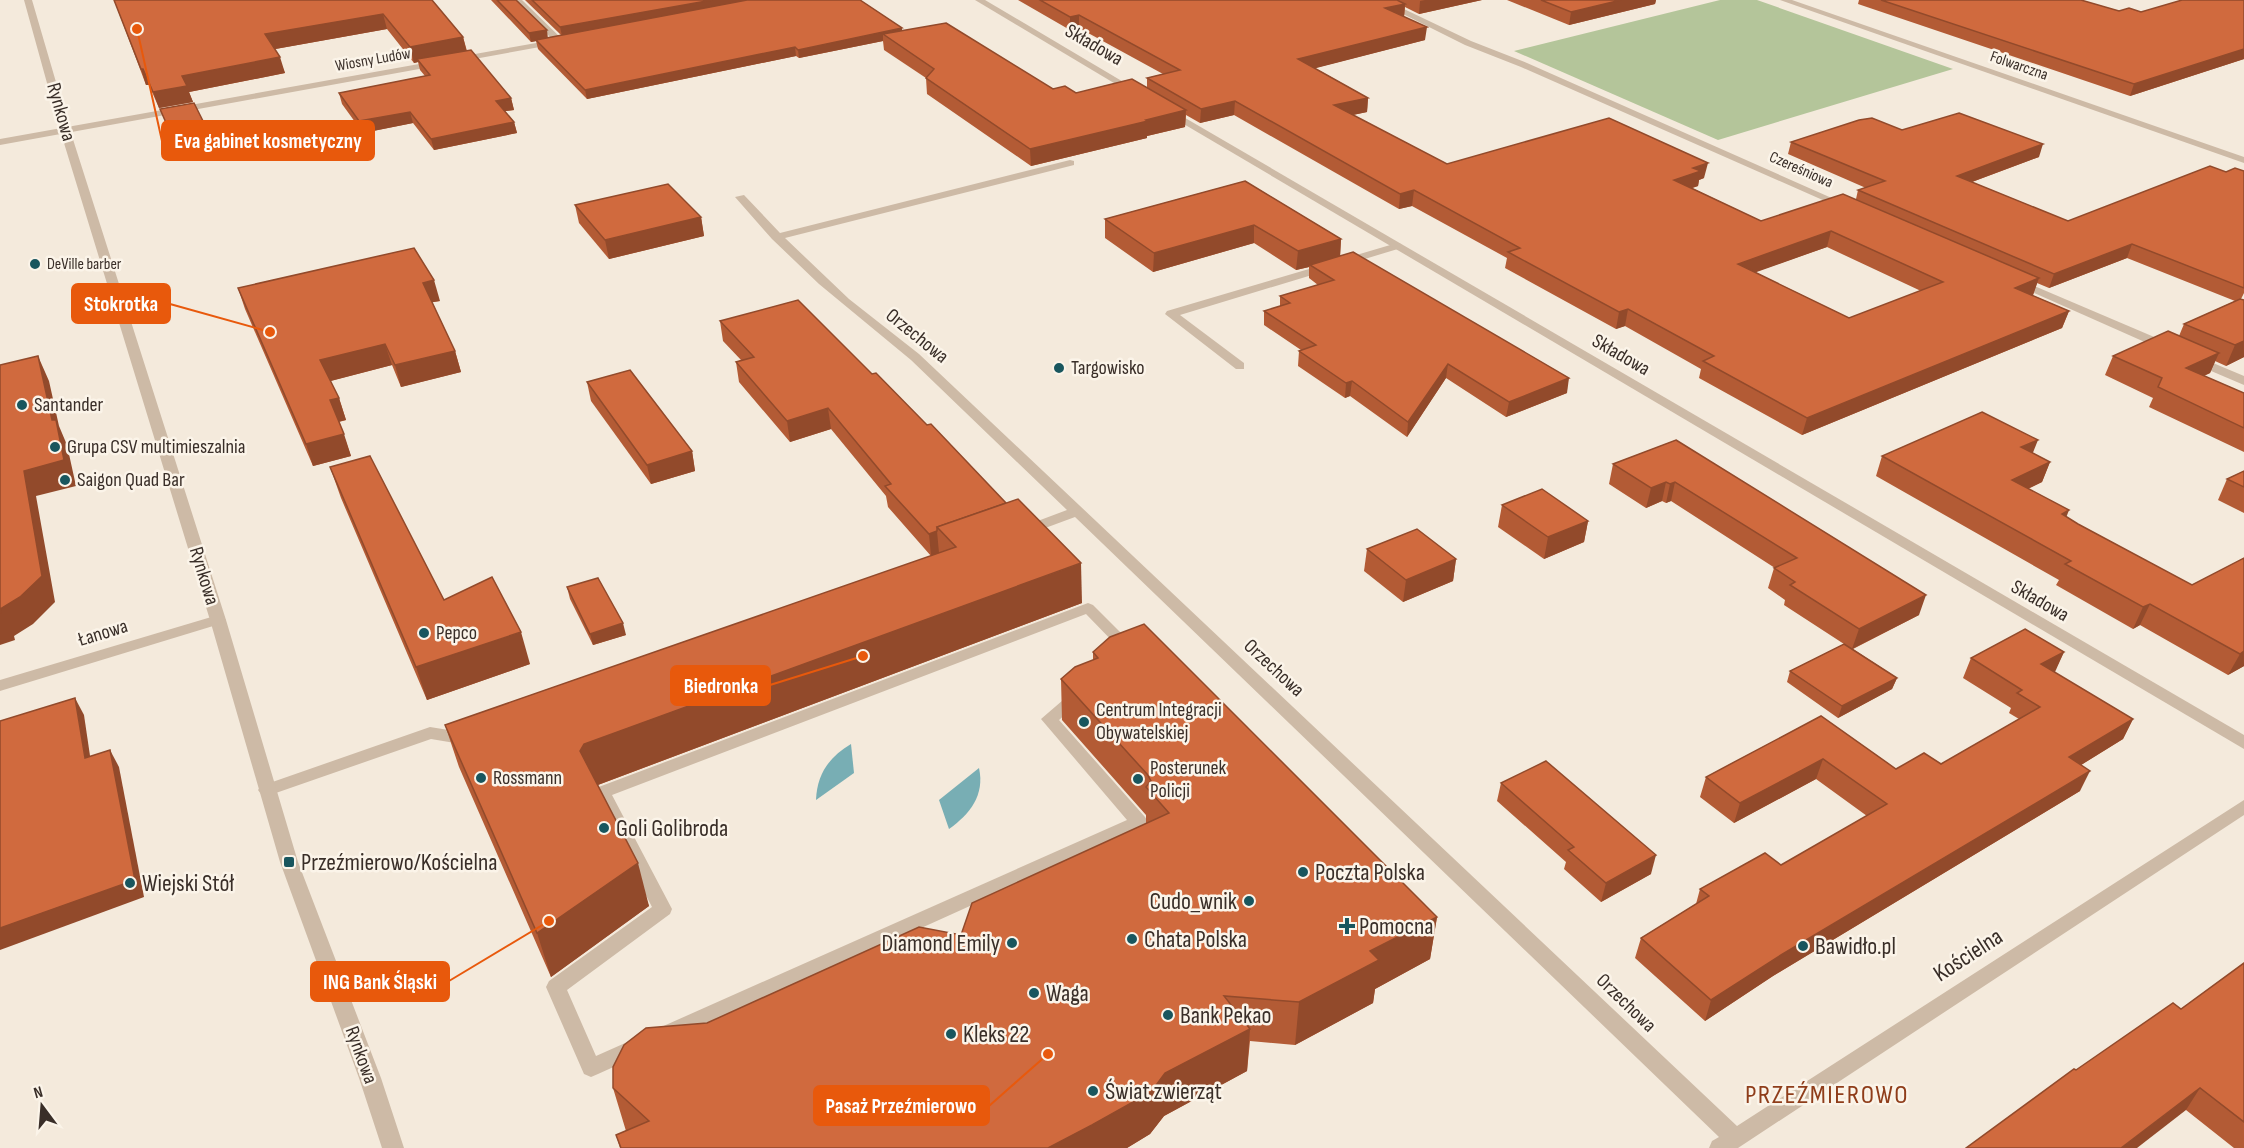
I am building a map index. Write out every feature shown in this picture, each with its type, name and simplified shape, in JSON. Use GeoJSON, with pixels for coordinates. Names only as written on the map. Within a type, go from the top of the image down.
{"type":"FeatureCollection","features":[{"type":"Feature","properties":{"kind":"street","name":"Rynkowa"},"geometry":{"type":"LineString","coordinates":[[28,0],[65,130],[218,620],[289,862],[370,1078],[393,1148]]}},
{"type":"Feature","properties":{"kind":"street"},"geometry":{"type":"LineString","coordinates":[[517,0],[559,41]]}},
{"type":"Feature","properties":{"kind":"street","name":"Składowa"},"geometry":{"type":"LineString","coordinates":[[979,0],[2244,744]]}},
{"type":"Feature","properties":{"kind":"street","name":"Czereśniowa"},"geometry":{"type":"LineString","coordinates":[[1379,0],[1408,16],[1496,56],[1524,65],[1860,212]]}},
{"type":"Feature","properties":{"kind":"street","name":"Folwarczna"},"geometry":{"type":"LineString","coordinates":[[1784,0],[2244,160]]}},
{"type":"Feature","properties":{"kind":"street","name":"Wiosny Ludów"},"geometry":{"type":"LineString","coordinates":[[0,142],[570,39]]}},
{"type":"Feature","properties":{"kind":"street"},"geometry":{"type":"LineString","coordinates":[[776,237],[1070,164]]}},
{"type":"Feature","properties":{"kind":"street","name":"Orzechowa"},"geometry":{"type":"LineString","coordinates":[[740,197],[776,237],[836,295],[871,325],[915,357],[1078,511],[1728,1143]]}},
{"type":"Feature","properties":{"kind":"street"},"geometry":{"type":"LineString","coordinates":[[1240,366],[1171,314],[1397,246]]}},
{"type":"Feature","properties":{"kind":"street"},"geometry":{"type":"LineString","coordinates":[[2008,278],[2244,381]]}},
{"type":"Feature","properties":{"kind":"street"},"geometry":{"type":"LineString","coordinates":[[1008,536],[1078,511]]}},
{"type":"Feature","properties":{"kind":"street"},"geometry":{"type":"LineString","coordinates":[[1088,608],[1130,650],[1049,719],[1139,822],[591,1068],[556,987],[663,909],[602,792],[1088,608]]}},
{"type":"Feature","properties":{"kind":"street","name":"Łanowa"},"geometry":{"type":"LineString","coordinates":[[0,686],[218,620]]}},
{"type":"Feature","properties":{"kind":"street"},"geometry":{"type":"LineString","coordinates":[[267,790],[430,733],[482,741]]}},
{"type":"Feature","properties":{"kind":"street","name":"Kościelna"},"geometry":{"type":"LineString","coordinates":[[1728,1143],[2244,806]]}},
{"type":"Feature","properties":{"kind":"green space"},"geometry":{"type":"Polygon","coordinates":[[[1720,0],[1757,0],[1953,69],[1718,140],[1514,51],[1720,0]]]}},
{"type":"Feature","properties":{"kind":"water"},"geometry":{"type":"Polygon","coordinates":[[[851,744],[854,773],[816,800],[819,782],[826,767],[836,755],[851,744]]]}},
{"type":"Feature","properties":{"kind":"water"},"geometry":{"type":"Polygon","coordinates":[[[979,768],[978,795],[969,810],[949,829],[939,800],[979,768]]]}},
{"type":"Feature","properties":{"kind":"building"},"geometry":{"type":"Polygon","coordinates":[[[114,0],[432,0],[463,37],[410,47],[383,14],[265,34],[280,57],[182,76],[187,86],[153,92],[141,69],[114,0]]]}},
{"type":"Feature","properties":{"kind":"building"},"geometry":{"type":"Polygon","coordinates":[[[497,0],[516,0],[547,30],[529,33],[497,0]]]}},
{"type":"Feature","properties":{"kind":"building"},"geometry":{"type":"Polygon","coordinates":[[[532,0],[712,0],[560,27],[532,0]]]}},
{"type":"Feature","properties":{"kind":"building"},"geometry":{"type":"Polygon","coordinates":[[[747,0],[860,0],[902,28],[798,50],[795,47],[585,90],[536,40],[747,0]]]}},
{"type":"Feature","properties":{"kind":"building"},"geometry":{"type":"Polygon","coordinates":[[[1040,0],[1397,0],[1405,4],[1385,8],[1427,27],[1298,59],[1368,98],[1334,105],[1447,164],[1609,118],[1708,163],[1693,168],[1701,171],[1674,180],[1761,221],[1843,194],[2039,278],[2015,288],[2069,311],[1807,418],[1703,361],[1714,356],[1628,309],[1619,312],[1508,252],[1520,248],[1414,190],[1400,194],[1235,101],[1201,109],[1147,78],[1180,70],[1079,15],[1070,17],[1040,0]],[[1831,231],[1738,264],[1849,318],[1943,282],[1831,231]]]}},
{"type":"Feature","properties":{"kind":"building"},"geometry":{"type":"Polygon","coordinates":[[[1541,0],[1621,0],[1571,12],[1541,0]]]}},
{"type":"Feature","properties":{"kind":"building"},"geometry":{"type":"Polygon","coordinates":[[[1881,0],[2081,0],[2119,11],[2129,8],[2141,12],[2182,0],[2244,0],[2244,49],[2134,84],[1881,0]]]}},
{"type":"Feature","properties":{"kind":"building"},"geometry":{"type":"Polygon","coordinates":[[[946,23],[1053,89],[1065,86],[1076,93],[1132,79],[1186,110],[1030,149],[926,78],[934,69],[883,34],[946,23]]]}},
{"type":"Feature","properties":{"kind":"building"},"geometry":{"type":"Polygon","coordinates":[[[471,50],[511,98],[496,101],[514,122],[431,139],[410,112],[359,121],[339,93],[430,75],[417,59],[471,50]]]}},
{"type":"Feature","properties":{"kind":"building"},"geometry":{"type":"Polygon","coordinates":[[[194,103],[214,143],[178,150],[160,109],[194,103]]]}},
{"type":"Feature","properties":{"kind":"building"},"geometry":{"type":"Polygon","coordinates":[[[1959,113],[2043,144],[1957,176],[2068,221],[2210,166],[2226,172],[2235,168],[2244,171],[2244,288],[2132,244],[2054,274],[1858,190],[1885,181],[1791,142],[1859,120],[1872,118],[1902,130],[1959,113]]]}},
{"type":"Feature","properties":{"kind":"building"},"geometry":{"type":"Polygon","coordinates":[[[1245,181],[1341,239],[1298,251],[1254,225],[1154,253],[1105,219],[1245,181]]]}},
{"type":"Feature","properties":{"kind":"building"},"geometry":{"type":"Polygon","coordinates":[[[668,184],[701,217],[605,240],[575,205],[668,184]]]}},
{"type":"Feature","properties":{"kind":"building"},"geometry":{"type":"Polygon","coordinates":[[[414,248],[434,280],[423,283],[455,351],[395,365],[385,344],[320,360],[339,398],[330,400],[344,434],[306,444],[238,288],[414,248]]]}},
{"type":"Feature","properties":{"kind":"building"},"geometry":{"type":"Polygon","coordinates":[[[1353,252],[1569,378],[1509,402],[1448,364],[1408,422],[1352,381],[1346,383],[1299,351],[1316,345],[1264,311],[1290,303],[1280,296],[1334,280],[1310,265],[1353,252]]]}},
{"type":"Feature","properties":{"kind":"building"},"geometry":{"type":"Polygon","coordinates":[[[2240,299],[2244,300],[2244,341],[2235,345],[2184,324],[2240,299]]]}},
{"type":"Feature","properties":{"kind":"building"},"geometry":{"type":"Polygon","coordinates":[[[798,300],[872,374],[876,373],[927,425],[931,424],[1006,503],[937,527],[937,531],[929,534],[885,486],[891,484],[828,408],[787,421],[736,362],[754,357],[720,321],[798,300]]]}},
{"type":"Feature","properties":{"kind":"building"},"geometry":{"type":"Polygon","coordinates":[[[2168,331],[2219,353],[2186,368],[2244,393],[2244,428],[2158,387],[2162,378],[2113,356],[2168,331]]]}},
{"type":"Feature","properties":{"kind":"building"},"geometry":{"type":"Polygon","coordinates":[[[38,356],[52,420],[56,420],[64,460],[24,471],[42,576],[20,597],[0,609],[0,365],[38,356]]]}},
{"type":"Feature","properties":{"kind":"building"},"geometry":{"type":"Polygon","coordinates":[[[630,370],[692,451],[647,465],[587,382],[630,370]]]}},
{"type":"Feature","properties":{"kind":"building"},"geometry":{"type":"Polygon","coordinates":[[[1982,412],[2038,440],[2021,447],[2050,462],[2012,480],[2069,510],[2062,514],[2078,524],[2192,585],[2244,558],[2244,651],[2240,654],[2150,604],[2143,607],[2065,564],[2071,561],[1882,456],[1982,412]]]}},
{"type":"Feature","properties":{"kind":"building"},"geometry":{"type":"Polygon","coordinates":[[[1676,440],[1926,595],[1859,629],[1790,585],[1795,582],[1774,568],[1797,558],[1675,482],[1670,484],[1666,482],[1651,488],[1613,464],[1676,440]]]}},
{"type":"Feature","properties":{"kind":"building"},"geometry":{"type":"Polygon","coordinates":[[[370,456],[444,600],[492,577],[521,632],[416,667],[330,467],[370,456]]]}},
{"type":"Feature","properties":{"kind":"building"},"geometry":{"type":"Polygon","coordinates":[[[2244,471],[2244,487],[2227,479],[2244,471]]]}},
{"type":"Feature","properties":{"kind":"building"},"geometry":{"type":"Polygon","coordinates":[[[1542,489],[1588,521],[1548,537],[1502,505],[1542,489]]]}},
{"type":"Feature","properties":{"kind":"building"},"geometry":{"type":"Polygon","coordinates":[[[1018,499],[1081,563],[584,744],[580,751],[638,863],[537,933],[445,725],[956,547],[937,527],[1018,499]]]}},
{"type":"Feature","properties":{"kind":"building"},"geometry":{"type":"Polygon","coordinates":[[[1417,529],[1456,559],[1406,580],[1367,549],[1417,529]]]}},
{"type":"Feature","properties":{"kind":"building"},"geometry":{"type":"Polygon","coordinates":[[[598,578],[623,623],[590,634],[567,587],[598,578]]]}},
{"type":"Feature","properties":{"kind":"building"},"geometry":{"type":"Polygon","coordinates":[[[1144,624],[1437,917],[1370,951],[1379,960],[1299,1002],[1224,996],[1250,1029],[1165,1073],[1151,1092],[1048,1148],[621,1148],[616,1135],[649,1121],[613,1088],[613,1067],[624,1045],[646,1028],[707,1023],[919,927],[961,935],[972,903],[1169,813],[1146,787],[1151,781],[1147,774],[1061,679],[1075,667],[1098,658],[1093,652],[1110,637],[1144,624]]]}},
{"type":"Feature","properties":{"kind":"building"},"geometry":{"type":"Polygon","coordinates":[[[2025,629],[2064,652],[2041,664],[2133,719],[2069,757],[2090,771],[1781,955],[1711,1000],[1641,938],[1709,896],[1700,889],[1765,853],[1781,865],[1887,804],[1823,759],[1740,803],[1706,777],[1821,716],[1896,769],[1924,753],[1941,764],[2040,707],[2017,693],[2022,690],[1971,658],[2025,629]]]}},
{"type":"Feature","properties":{"kind":"building"},"geometry":{"type":"Polygon","coordinates":[[[1844,644],[1897,678],[1842,706],[1790,671],[1844,644]]]}},
{"type":"Feature","properties":{"kind":"building"},"geometry":{"type":"Polygon","coordinates":[[[75,698],[85,758],[110,750],[135,880],[0,928],[0,721],[75,698]]]}},
{"type":"Feature","properties":{"kind":"building"},"geometry":{"type":"Polygon","coordinates":[[[1546,761],[1656,855],[1606,883],[1568,850],[1574,847],[1501,783],[1546,761]]]}},
{"type":"Feature","properties":{"kind":"building"},"geometry":{"type":"Polygon","coordinates":[[[2244,963],[2244,1122],[2200,1088],[2121,1148],[1966,1148],[2074,1069],[2076,1070],[2173,1003],[2181,1009],[2244,963]]]}},
{"type":"Feature","properties":{"kind":"place","name":"Eva gabinet kosmetyczny"},"geometry":{"type":"Point","coordinates":[137,29]}},
{"type":"Feature","properties":{"kind":"place","name":"DeVille barber"},"geometry":{"type":"Point","coordinates":[35,264]}},
{"type":"Feature","properties":{"kind":"place","name":"Stokrotka"},"geometry":{"type":"Point","coordinates":[270,332]}},
{"type":"Feature","properties":{"kind":"place","name":"Targowisko"},"geometry":{"type":"Point","coordinates":[1059,368]}},
{"type":"Feature","properties":{"kind":"place","name":"Santander"},"geometry":{"type":"Point","coordinates":[22,405]}},
{"type":"Feature","properties":{"kind":"place","name":"Grupa CSV multimieszalnia"},"geometry":{"type":"Point","coordinates":[55,447]}},
{"type":"Feature","properties":{"kind":"place","name":"Saigon Quad Bar"},"geometry":{"type":"Point","coordinates":[65,480]}},
{"type":"Feature","properties":{"kind":"place","name":"Pepco"},"geometry":{"type":"Point","coordinates":[424,633]}},
{"type":"Feature","properties":{"kind":"place","name":"Biedronka"},"geometry":{"type":"Point","coordinates":[863,656]}},
{"type":"Feature","properties":{"kind":"place","name":"Centrum Integracji Obywatelskiej"},"geometry":{"type":"Point","coordinates":[1084,722]}},
{"type":"Feature","properties":{"kind":"place","name":"Rossmann"},"geometry":{"type":"Point","coordinates":[481,778]}},
{"type":"Feature","properties":{"kind":"place","name":"Posterunek Policji"},"geometry":{"type":"Point","coordinates":[1138,779]}},
{"type":"Feature","properties":{"kind":"place","name":"Goli Golibroda"},"geometry":{"type":"Point","coordinates":[604,828]}},
{"type":"Feature","properties":{"kind":"place","name":"Przeźmierowo/Kościelna"},"geometry":{"type":"Point","coordinates":[289,862]}},
{"type":"Feature","properties":{"kind":"place","name":"Poczta Polska"},"geometry":{"type":"Point","coordinates":[1303,872]}},
{"type":"Feature","properties":{"kind":"place","name":"Wiejski Stół"},"geometry":{"type":"Point","coordinates":[130,883]}},
{"type":"Feature","properties":{"kind":"place","name":"Cudo_wnik"},"geometry":{"type":"Point","coordinates":[1249,901]}},
{"type":"Feature","properties":{"kind":"place","name":"ING Bank Śląski"},"geometry":{"type":"Point","coordinates":[549,921]}},
{"type":"Feature","properties":{"kind":"place","name":"Pomocna"},"geometry":{"type":"Point","coordinates":[1347,926]}},
{"type":"Feature","properties":{"kind":"place","name":"Chata Polska"},"geometry":{"type":"Point","coordinates":[1132,939]}},
{"type":"Feature","properties":{"kind":"place","name":"Diamond Emily"},"geometry":{"type":"Point","coordinates":[1012,943]}},
{"type":"Feature","properties":{"kind":"place","name":"Bawidło.pl"},"geometry":{"type":"Point","coordinates":[1803,946]}},
{"type":"Feature","properties":{"kind":"place","name":"Waga"},"geometry":{"type":"Point","coordinates":[1034,993]}},
{"type":"Feature","properties":{"kind":"place","name":"Bank Pekao"},"geometry":{"type":"Point","coordinates":[1168,1015]}},
{"type":"Feature","properties":{"kind":"place","name":"Kleks 22"},"geometry":{"type":"Point","coordinates":[951,1034]}},
{"type":"Feature","properties":{"kind":"place","name":"Pasaż Przeźmierowo"},"geometry":{"type":"Point","coordinates":[1048,1054]}},
{"type":"Feature","properties":{"kind":"place","name":"Świat zwierząt"},"geometry":{"type":"Point","coordinates":[1093,1091]}},
{"type":"Feature","properties":{"kind":"district","name":"PRZEŹMIEROWO"},"geometry":{"type":"Point","coordinates":[1827,1095]}}]}
